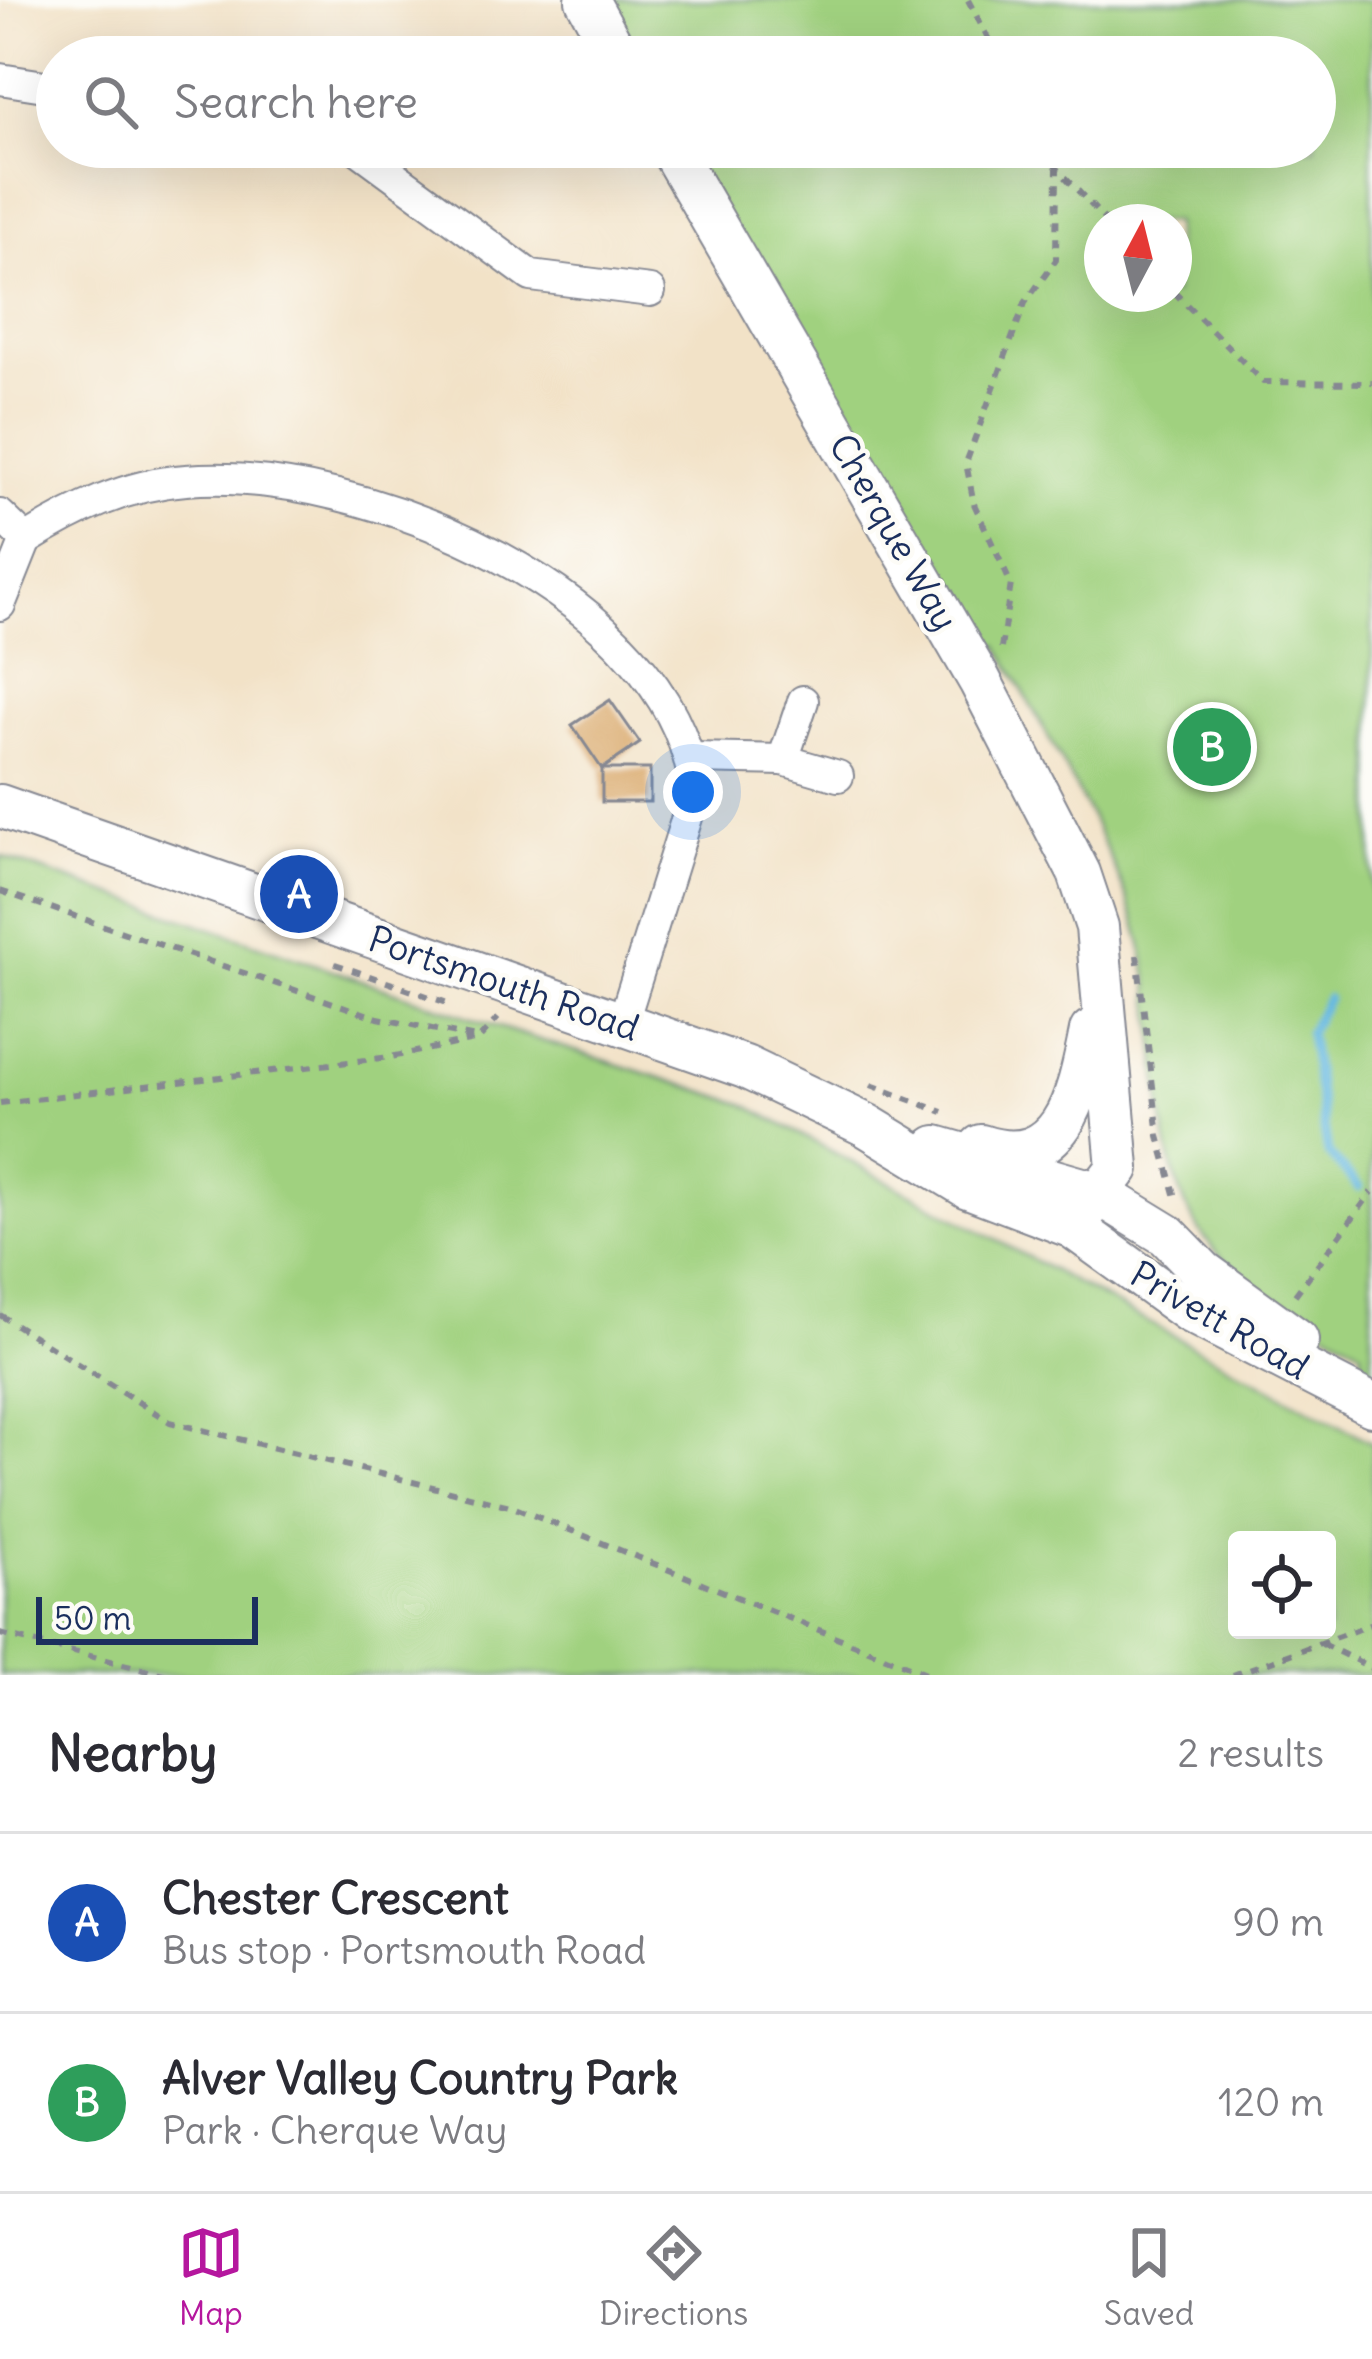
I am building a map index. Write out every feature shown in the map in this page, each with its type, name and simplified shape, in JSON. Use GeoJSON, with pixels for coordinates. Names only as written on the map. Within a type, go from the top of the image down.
{"type":"FeatureCollection","features":[{"type":"Feature","properties":{"kind":"street"},"geometry":{"type":"LineString","coordinates":[[586,0],[606,36]]}},
{"type":"Feature","properties":{"kind":"street"},"geometry":{"type":"LineString","coordinates":[[0,79],[36,85]]}},
{"type":"Feature","properties":{"kind":"street"},"geometry":{"type":"LineString","coordinates":[[384,168],[531,276],[650,291]]}},
{"type":"Feature","properties":{"kind":"street","name":"Cherque Way"},"geometry":{"type":"LineString","coordinates":[[682,168],[980,681],[1079,873],[1097,927],[1118,1168],[1073,1227]]}},
{"type":"Feature","properties":{"kind":"street"},"geometry":{"type":"LineString","coordinates":[[0,605],[26,540],[72,511],[184,479],[258,480],[382,503],[474,542],[546,586],[605,632],[673,712],[692,758],[695,792],[686,834],[622,1024]]}},
{"type":"Feature","properties":{"kind":"street"},"geometry":{"type":"LineString","coordinates":[[0,515],[26,540]]}},
{"type":"Feature","properties":{"kind":"street"},"geometry":{"type":"LineString","coordinates":[[783,760],[802,701]]}},
{"type":"Feature","properties":{"kind":"street"},"geometry":{"type":"LineString","coordinates":[[692,758],[783,760],[838,776]]}},
{"type":"Feature","properties":{"kind":"street","name":"Portsmouth Road"},"geometry":{"type":"LineString","coordinates":[[0,806],[745,1067],[866,1125],[968,1187],[1073,1227]]}},
{"type":"Feature","properties":{"kind":"street","name":"Cherque Way"},"geometry":{"type":"LineString","coordinates":[[1097,927],[1113,944],[1124,976],[1149,1201],[1174,1223]]}},
{"type":"Feature","properties":{"kind":"street"},"geometry":{"type":"LineString","coordinates":[[745,1067],[993,1150],[1041,1145],[1063,1124],[1081,1083],[1101,976]]}},
{"type":"Feature","properties":{"kind":"street"},"geometry":{"type":"LineString","coordinates":[[1081,1083],[1087,1152],[1100,1194],[1177,1280],[1266,1334]]}},
{"type":"Feature","properties":{"kind":"street","name":"Portsmouth Road"},"geometry":{"type":"LineString","coordinates":[[866,1125],[1100,1194]]}},
{"type":"Feature","properties":{"kind":"street","name":"Privett Road"},"geometry":{"type":"LineString","coordinates":[[1100,1194],[1174,1223],[1203,1272],[1266,1334],[1372,1405]]}},
{"type":"Feature","properties":{"kind":"street","name":"Privett Road"},"geometry":{"type":"LineString","coordinates":[[1073,1227],[1156,1290],[1266,1334],[1372,1390]]}},
{"type":"Feature","properties":{"kind":"path"},"geometry":{"type":"LineString","coordinates":[[968,0],[987,36]]}},
{"type":"Feature","properties":{"kind":"path"},"geometry":{"type":"LineString","coordinates":[[1057,168],[1090,204]]}},
{"type":"Feature","properties":{"kind":"path"},"geometry":{"type":"LineString","coordinates":[[1004,669],[1003,622],[1011,584],[974,504],[966,463],[1025,303],[1056,260],[1057,168]]}},
{"type":"Feature","properties":{"kind":"path"},"geometry":{"type":"LineString","coordinates":[[1192,310],[1263,382],[1372,383]]}},
{"type":"Feature","properties":{"kind":"path"},"geometry":{"type":"LineString","coordinates":[[0,891],[378,1018],[479,1039]]}},
{"type":"Feature","properties":{"kind":"path"},"geometry":{"type":"LineString","coordinates":[[1136,952],[1174,1223]]}},
{"type":"Feature","properties":{"kind":"path"},"geometry":{"type":"LineString","coordinates":[[0,1103],[392,1057],[479,1039],[510,1004]]}},
{"type":"Feature","properties":{"kind":"path"},"geometry":{"type":"LineString","coordinates":[[1266,1334],[1372,1192]]}},
{"type":"Feature","properties":{"kind":"path"},"geometry":{"type":"LineString","coordinates":[[0,1315],[170,1422],[510,1506],[931,1675]]}},
{"type":"Feature","properties":{"kind":"path"},"geometry":{"type":"LineString","coordinates":[[1233,1675],[1372,1624]]}},
{"type":"Feature","properties":{"kind":"path"},"geometry":{"type":"LineString","coordinates":[[0,1634],[168,1675]]}},
{"type":"Feature","properties":{"kind":"path"},"geometry":{"type":"LineString","coordinates":[[1322,1644],[1372,1668]]}},
{"type":"Feature","properties":{"kind":"green space"},"geometry":{"type":"Polygon","coordinates":[[[589,0],[1372,0],[1372,1379],[1365,1375],[1361,1350],[1244,1278],[1212,1247],[1189,1213],[1165,1132],[1144,954],[1133,914],[1070,777],[998,645],[984,651],[689,168],[1336,168],[1336,36],[608,36],[589,0]]]}},
{"type":"Feature","properties":{"kind":"green space"},"geometry":{"type":"Polygon","coordinates":[[[0,856],[492,1025],[744,1104],[1372,1443],[1372,1675],[0,1675],[0,856]]]}},
{"type":"Feature","properties":{"kind":"building"},"geometry":{"type":"Polygon","coordinates":[[[610,700],[640,743],[602,769],[572,725],[610,700]]]}},
{"type":"Feature","properties":{"kind":"building"},"geometry":{"type":"Polygon","coordinates":[[[602,769],[650,769],[650,802],[602,802],[602,769]]]}},
{"type":"Feature","properties":{"kind":"waterway"},"geometry":{"type":"LineString","coordinates":[[1327,998],[1309,1033],[1328,1153],[1359,1187]]}},
{"type":"Feature","properties":{"kind":"place","name":"Alver Valley Country Park"},"geometry":{"type":"Point","coordinates":[1212,747]}},
{"type":"Feature","properties":{"kind":"place","name":"Chester Crescent"},"geometry":{"type":"Point","coordinates":[299,894]}}]}
